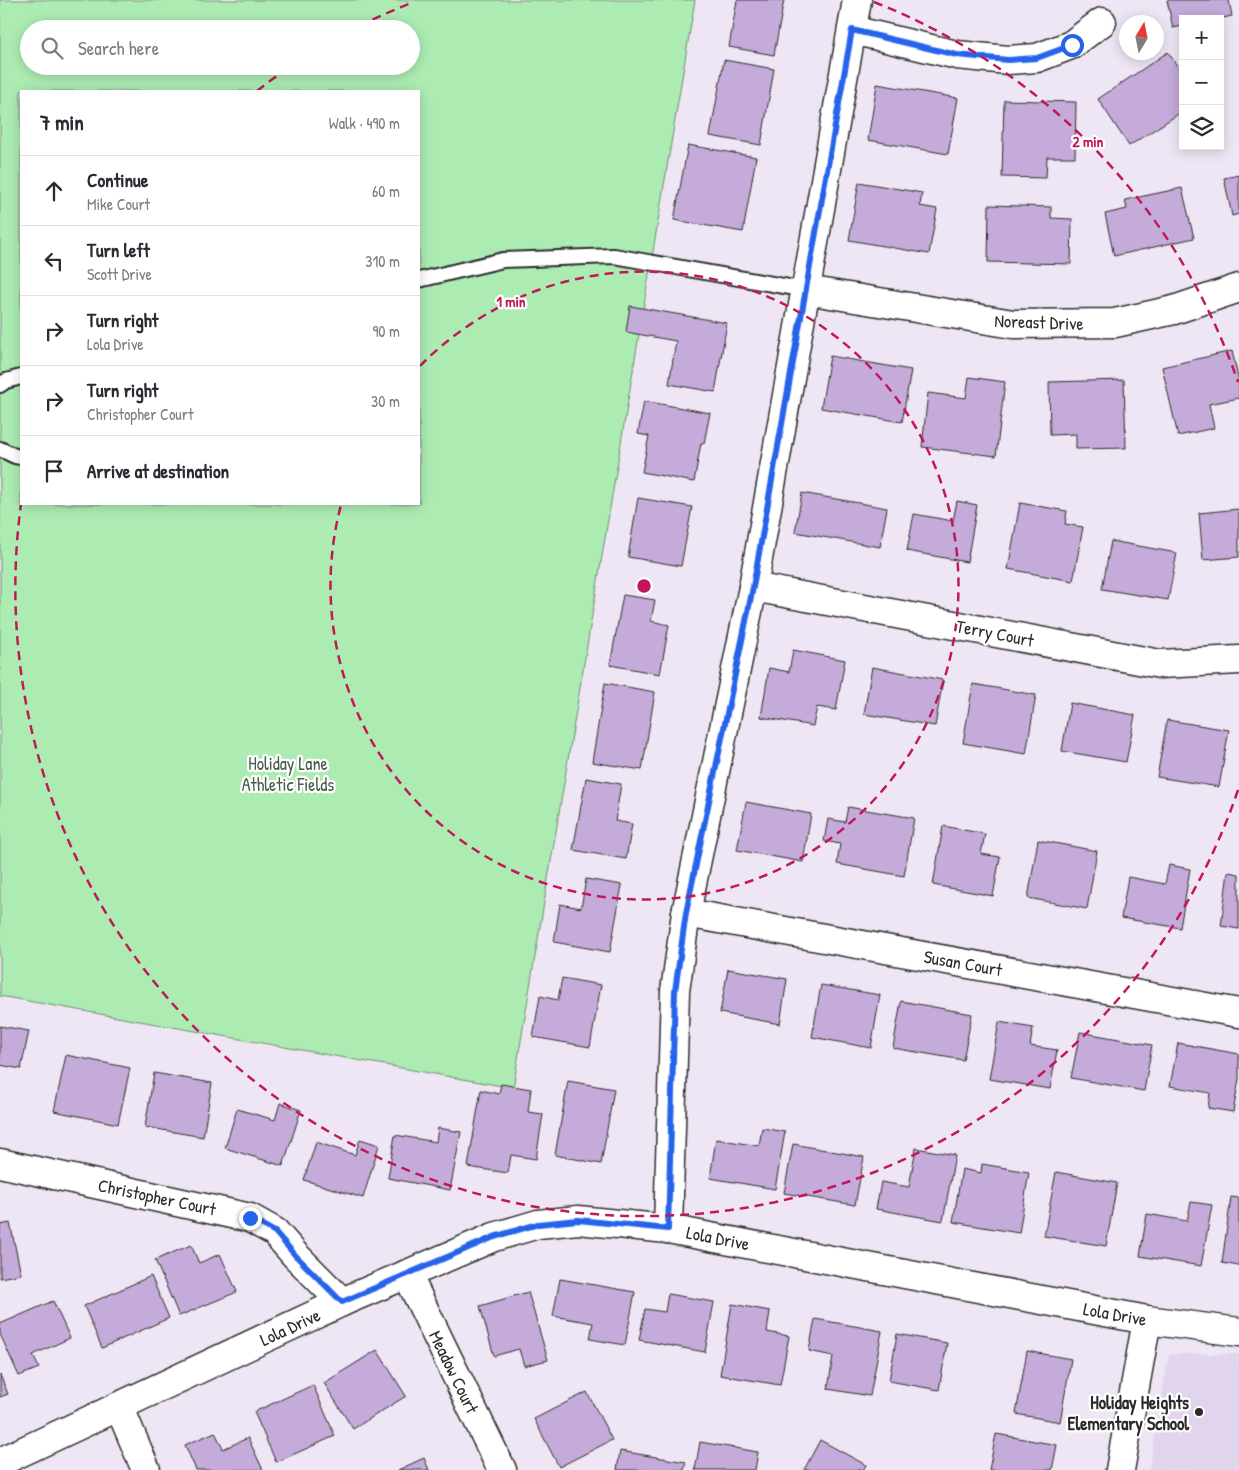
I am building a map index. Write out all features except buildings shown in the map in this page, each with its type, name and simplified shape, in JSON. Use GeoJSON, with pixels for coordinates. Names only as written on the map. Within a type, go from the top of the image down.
{"type":"FeatureCollection","features":[{"type":"Feature","properties":{"kind":"street"},"geometry":{"type":"LineString","coordinates":[[668,1229],[675,991],[686,913],[753,587],[857,0]]}},
{"type":"Feature","properties":{"kind":"street"},"geometry":{"type":"LineString","coordinates":[[852,30],[957,55],[1008,60],[1037,58],[1072,45],[1102,22]]}},
{"type":"Feature","properties":{"kind":"street","name":"Noreast Drive"},"geometry":{"type":"LineString","coordinates":[[806,290],[1013,324],[1115,323],[1174,310],[1239,288]]}},
{"type":"Feature","properties":{"kind":"street","name":"Terry Court"},"geometry":{"type":"LineString","coordinates":[[753,587],[1160,664],[1239,660]]}},
{"type":"Feature","properties":{"kind":"street","name":"Susan Court"},"geometry":{"type":"LineString","coordinates":[[686,913],[1239,1013]]}},
{"type":"Feature","properties":{"kind":"street","name":"Christopher Court"},"geometry":{"type":"LineString","coordinates":[[0,1163],[250,1218],[275,1232],[342,1302]]}},
{"type":"Feature","properties":{"kind":"street","name":"Lola Drive"},"geometry":{"type":"LineString","coordinates":[[0,1462],[342,1302],[494,1237],[538,1224],[578,1220],[668,1229],[1147,1320],[1239,1332]]}},
{"type":"Feature","properties":{"kind":"street","name":"Meadow Court"},"geometry":{"type":"LineString","coordinates":[[407,1274],[502,1470]]}},
{"type":"Feature","properties":{"kind":"street"},"geometry":{"type":"LineString","coordinates":[[1120,1470],[1147,1320]]}},
{"type":"Feature","properties":{"kind":"street"},"geometry":{"type":"LineString","coordinates":[[119,1406],[146,1470]]}},
{"type":"Feature","properties":{"kind":"lane"},"geometry":{"type":"LineString","coordinates":[[420,280],[503,260],[614,256],[806,290]]}},
{"type":"Feature","properties":{"kind":"lane"},"geometry":{"type":"LineString","coordinates":[[0,385],[6,381],[20,377]]}},
{"type":"Feature","properties":{"kind":"lane"},"geometry":{"type":"LineString","coordinates":[[0,449],[20,457]]}},
{"type":"Feature","properties":{"kind":"shaded area","name":"Holiday Heights Elementary School"},"geometry":{"type":"Polygon","coordinates":[[[1169,1354],[1239,1354],[1239,1470],[1149,1470],[1169,1354]]]}},
{"type":"Feature","properties":{"kind":"green space","name":"Holiday Lane Athletic Fields"},"geometry":{"type":"Polygon","coordinates":[[[0,0],[695,0],[513,1088],[0,996],[0,0]]]}},
{"type":"Feature","properties":{"kind":"place","name":"Holiday Heights Elementary School"},"geometry":{"type":"Point","coordinates":[1199,1412]}},
{"type":"Feature","properties":{"kind":"route"},"geometry":{"type":"LineString","coordinates":[[250,1218],[275,1232],[342,1302],[494,1237],[538,1224],[578,1220],[668,1229],[675,991],[686,913],[753,587],[852,30],[957,55],[1008,60],[1037,58],[1072,45]]}}]}
